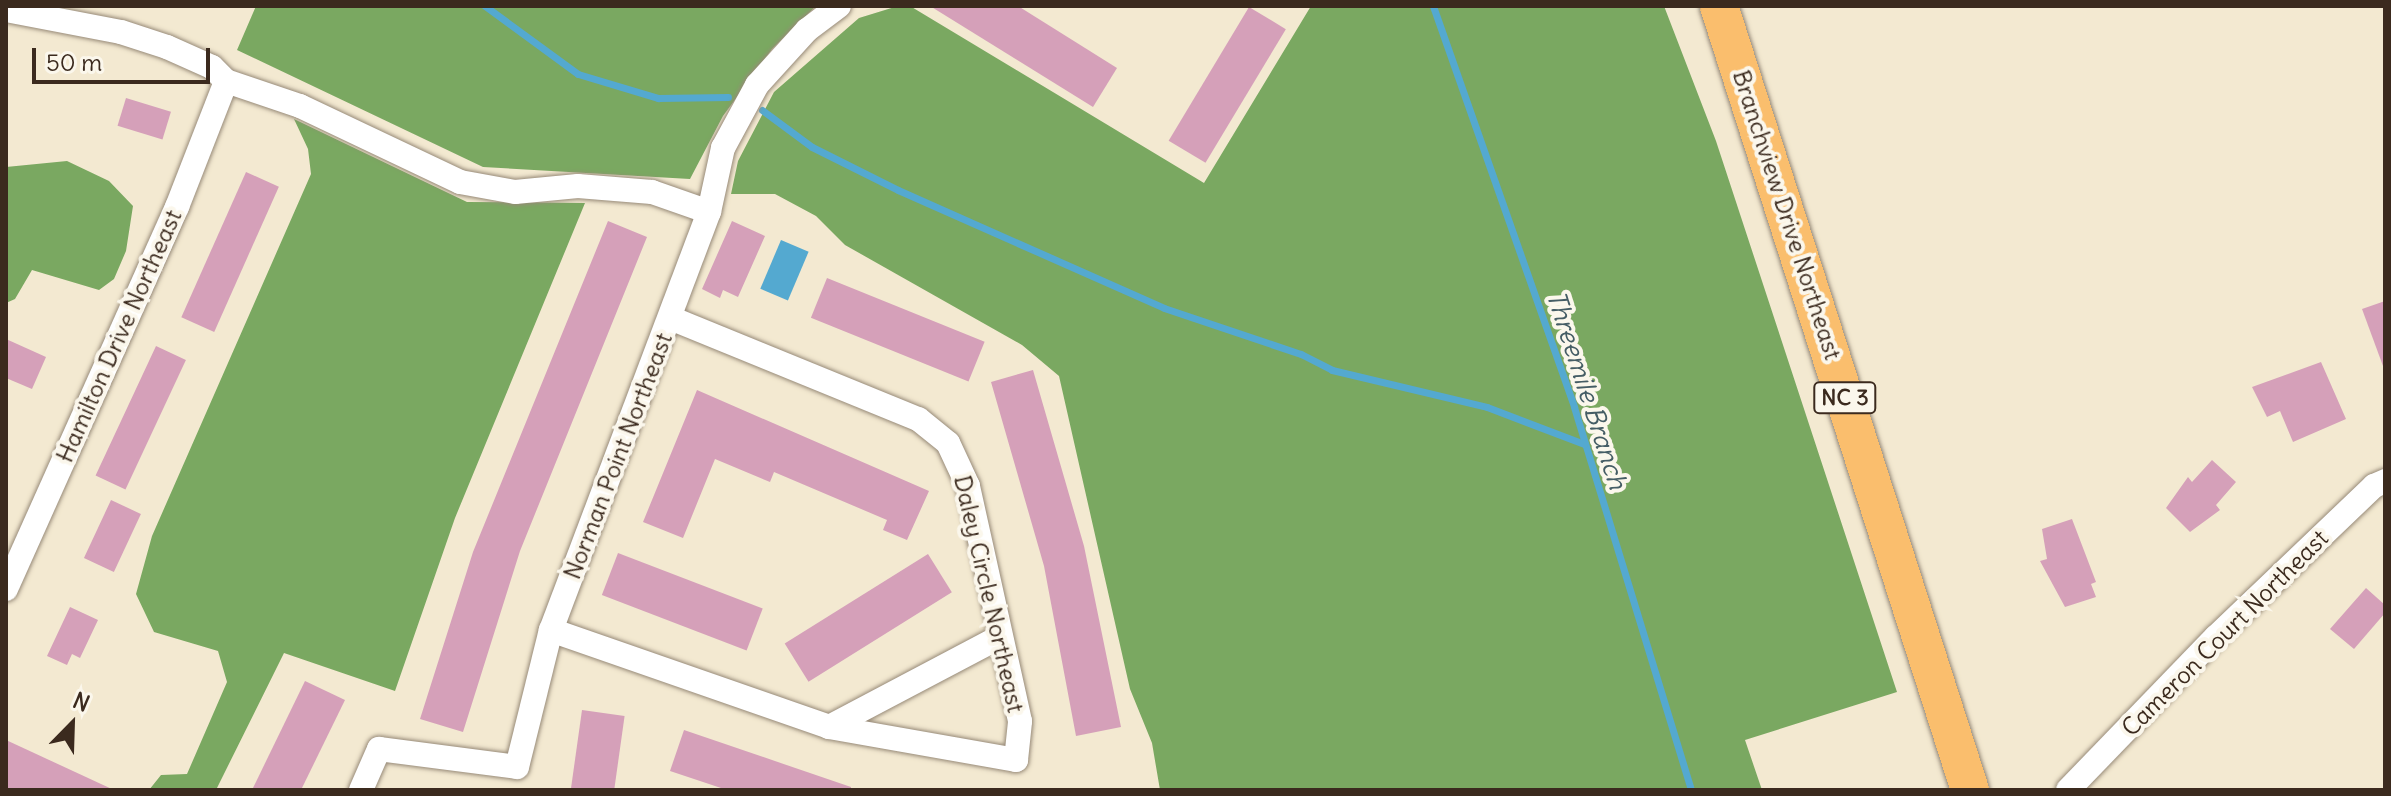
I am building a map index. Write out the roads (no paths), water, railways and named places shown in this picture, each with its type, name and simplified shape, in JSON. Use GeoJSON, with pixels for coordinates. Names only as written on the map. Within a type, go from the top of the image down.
{"type":"FeatureCollection","features":[{"type":"Feature","properties":{"kind":"main road","name":"Branchview Drive Northeast"},"geometry":{"type":"LineString","coordinates":[[1719,6],[1970,790]]}},
{"type":"Feature","properties":{"kind":"street","name":"Norman Point Northeast"},"geometry":{"type":"LineString","coordinates":[[361,790],[379,749],[516,779],[551,630],[709,212],[723,148],[757,85],[807,30],[839,6]]}},
{"type":"Feature","properties":{"kind":"street"},"geometry":{"type":"LineString","coordinates":[[6,10],[121,32],[212,67],[226,81],[300,106],[460,182],[515,192],[578,186],[652,192],[709,212]]}},
{"type":"Feature","properties":{"kind":"street","name":"Hamilton Drive Northeast"},"geometry":{"type":"LineString","coordinates":[[6,589],[12,560],[177,207],[226,81]]}},
{"type":"Feature","properties":{"kind":"street","name":"Daley Circle Northeast"},"geometry":{"type":"LineString","coordinates":[[551,630],[829,727],[1016,760],[1020,721],[998,638],[968,486],[948,443],[918,419],[671,318]]}},
{"type":"Feature","properties":{"kind":"street","name":"Cameron Court Northeast"},"geometry":{"type":"LineString","coordinates":[[2068,790],[2216,637],[2374,486],[2385,481]]}},
{"type":"Feature","properties":{"kind":"street"},"geometry":{"type":"LineString","coordinates":[[829,727],[998,638]]}},
{"type":"Feature","properties":{"kind":"water"},"geometry":{"type":"Polygon","coordinates":[[[781,240],[809,252],[788,301],[760,289],[781,240]]]}},
{"type":"Feature","properties":{"kind":"waterway"},"geometry":{"type":"LineString","coordinates":[[485,6],[578,74],[658,98],[728,97]]}},
{"type":"Feature","properties":{"kind":"waterway","name":"Threemile Branch"},"geometry":{"type":"LineString","coordinates":[[1433,6],[1574,407],[1691,790]]}},
{"type":"Feature","properties":{"kind":"waterway"},"geometry":{"type":"LineString","coordinates":[[762,110],[812,147],[898,190],[1164,308],[1301,354],[1332,370],[1487,407],[1584,444]]}}]}
